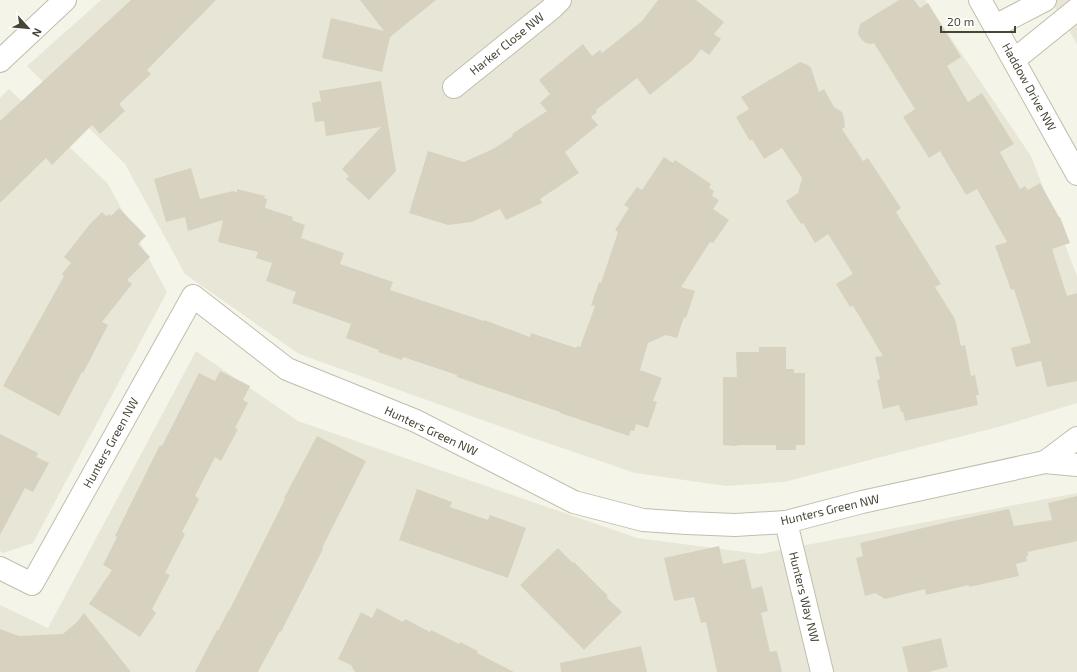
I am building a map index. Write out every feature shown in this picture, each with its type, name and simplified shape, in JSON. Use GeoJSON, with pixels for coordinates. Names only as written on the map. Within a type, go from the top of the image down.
{"type":"FeatureCollection","features":[{"type":"Feature","properties":{"kind":"street"},"geometry":{"type":"LineString","coordinates":[[0,61],[65,0]]}},
{"type":"Feature","properties":{"kind":"street","name":"Harker Close NW"},"geometry":{"type":"LineString","coordinates":[[454,88],[560,0]]}},
{"type":"Feature","properties":{"kind":"street","name":"Haddow Drive NW"},"geometry":{"type":"LineString","coordinates":[[980,0],[1077,174]]}},
{"type":"Feature","properties":{"kind":"street"},"geometry":{"type":"LineString","coordinates":[[995,26],[1045,0]]}},
{"type":"Feature","properties":{"kind":"street"},"geometry":{"type":"LineString","coordinates":[[1014,60],[1077,9]]}},
{"type":"Feature","properties":{"kind":"street","name":"Hunters Green NW"},"geometry":{"type":"LineString","coordinates":[[0,568],[32,584],[193,296],[287,369],[416,421],[574,502],[643,520],[687,524],[735,525],[786,522],[862,502],[1045,462],[1077,466]]}},
{"type":"Feature","properties":{"kind":"street","name":"Hunters Green NW"},"geometry":{"type":"LineString","coordinates":[[1045,462],[1077,438]]}},
{"type":"Feature","properties":{"kind":"street","name":"Hunters Way NW"},"geometry":{"type":"LineString","coordinates":[[786,522],[822,672]]}},
{"type":"Feature","properties":{"kind":"shaded area"},"geometry":{"type":"Polygon","coordinates":[[[101,0],[925,0],[1031,156],[1077,276],[1077,403],[1002,426],[784,482],[726,486],[635,473],[524,435],[299,354],[185,274],[125,164],[27,66],[101,0]]]}},
{"type":"Feature","properties":{"kind":"shaded area"},"geometry":{"type":"Polygon","coordinates":[[[1051,0],[1077,0],[1077,44],[1051,0]]]}},
{"type":"Feature","properties":{"kind":"shaded area"},"geometry":{"type":"Polygon","coordinates":[[[9,89],[108,184],[167,292],[33,543],[3,553],[0,551],[0,98],[9,89]]]}},
{"type":"Feature","properties":{"kind":"shaded area"},"geometry":{"type":"Polygon","coordinates":[[[196,351],[298,421],[637,538],[760,554],[1077,493],[1077,672],[0,672],[0,605],[48,628],[196,351]]]}},
{"type":"Feature","properties":{"kind":"building"},"geometry":{"type":"Polygon","coordinates":[[[131,0],[216,0],[147,70],[151,74],[119,104],[125,111],[100,134],[92,125],[52,165],[46,158],[0,203],[0,121],[131,0]]]}},
{"type":"Feature","properties":{"kind":"building"},"geometry":{"type":"Polygon","coordinates":[[[360,0],[436,0],[390,37],[382,72],[322,58],[331,18],[384,31],[360,0]]]}},
{"type":"Feature","properties":{"kind":"building"},"geometry":{"type":"Polygon","coordinates":[[[658,0],[696,0],[724,22],[714,34],[721,39],[709,55],[701,49],[693,60],[650,95],[637,78],[596,110],[597,112],[591,117],[598,125],[565,152],[579,173],[540,199],[542,203],[506,220],[500,209],[472,222],[448,225],[409,213],[428,151],[464,162],[495,148],[513,136],[512,134],[547,111],[540,103],[550,94],[539,80],[583,44],[592,56],[600,50],[602,53],[642,21],[658,0]]]}},
{"type":"Feature","properties":{"kind":"building"},"geometry":{"type":"Polygon","coordinates":[[[899,0],[914,0],[920,8],[928,3],[961,57],[947,66],[968,102],[982,93],[1014,144],[1000,152],[1020,189],[1025,186],[1028,190],[1040,183],[1060,217],[1070,243],[1052,249],[1067,296],[1077,293],[1077,381],[1047,387],[1041,361],[1016,367],[1011,348],[1031,343],[1014,289],[1011,290],[995,246],[1007,242],[977,189],[966,195],[940,151],[929,158],[903,117],[915,109],[874,43],[866,43],[859,36],[858,32],[860,24],[899,0]]]}},
{"type":"Feature","properties":{"kind":"building"},"geometry":{"type":"Polygon","coordinates":[[[800,62],[811,68],[819,92],[824,89],[834,107],[842,112],[845,127],[842,129],[863,161],[868,158],[901,208],[896,212],[941,284],[935,287],[955,319],[961,346],[965,345],[971,376],[975,375],[979,395],[976,395],[978,405],[905,421],[903,412],[901,412],[899,405],[883,409],[877,380],[880,379],[875,357],[883,356],[853,306],[850,307],[836,284],[853,274],[828,234],[815,243],[803,223],[801,224],[786,201],[798,193],[802,178],[782,148],[764,159],[752,139],[750,141],[736,117],[749,109],[741,97],[800,62]]]}},
{"type":"Feature","properties":{"kind":"building"},"geometry":{"type":"Polygon","coordinates":[[[381,81],[396,171],[369,200],[346,179],[349,176],[342,169],[381,127],[326,136],[324,121],[315,122],[312,103],[321,101],[319,91],[381,81]]]}},
{"type":"Feature","properties":{"kind":"building"},"geometry":{"type":"Polygon","coordinates":[[[664,157],[673,163],[675,160],[711,184],[709,188],[714,191],[712,196],[719,200],[713,209],[729,220],[713,243],[710,242],[681,287],[695,291],[686,318],[684,317],[677,338],[666,335],[648,343],[640,370],[662,378],[653,401],[657,402],[648,428],[636,424],[634,431],[631,430],[629,436],[457,377],[457,375],[403,357],[402,360],[378,352],[379,350],[346,338],[351,324],[292,303],[296,292],[266,281],[272,263],[256,258],[258,252],[218,242],[223,220],[188,231],[185,217],[166,222],[154,179],[191,168],[200,199],[233,191],[237,192],[237,189],[265,196],[264,198],[267,199],[265,208],[293,217],[292,220],[305,225],[301,238],[344,253],[340,264],[393,282],[390,290],[484,320],[530,337],[531,333],[576,348],[577,346],[580,347],[595,306],[591,305],[599,282],[601,283],[618,232],[615,230],[629,208],[624,205],[637,187],[642,190],[664,157]]]}},
{"type":"Feature","properties":{"kind":"building"},"geometry":{"type":"Polygon","coordinates":[[[119,208],[146,236],[138,244],[150,257],[127,280],[132,284],[102,322],[108,325],[59,416],[3,386],[64,276],[62,274],[71,263],[64,257],[90,224],[102,212],[106,216],[110,214],[111,216],[119,208]]]}},
{"type":"Feature","properties":{"kind":"building"},"geometry":{"type":"Polygon","coordinates":[[[759,347],[786,347],[786,369],[794,369],[794,373],[805,373],[805,445],[796,445],[796,450],[776,450],[776,445],[723,445],[723,377],[737,377],[736,352],[759,352],[759,347]]]}},
{"type":"Feature","properties":{"kind":"building"},"geometry":{"type":"Polygon","coordinates":[[[220,371],[250,386],[243,400],[248,403],[235,428],[238,429],[221,461],[215,457],[195,496],[199,499],[182,532],[185,534],[165,573],[170,575],[152,609],[156,613],[140,637],[89,604],[112,570],[103,565],[117,537],[115,536],[160,445],[162,446],[199,373],[215,381],[220,371]]]}},
{"type":"Feature","properties":{"kind":"building"},"geometry":{"type":"Polygon","coordinates":[[[0,434],[38,453],[36,457],[49,463],[33,492],[25,488],[0,535],[0,434]]]}},
{"type":"Feature","properties":{"kind":"building"},"geometry":{"type":"Polygon","coordinates":[[[317,436],[366,461],[281,632],[280,631],[258,672],[195,672],[217,630],[218,631],[229,611],[285,499],[284,498],[317,436]]]}},
{"type":"Feature","properties":{"kind":"building"},"geometry":{"type":"Polygon","coordinates":[[[417,489],[452,502],[450,507],[488,520],[490,515],[526,528],[508,578],[399,540],[417,489]]]}},
{"type":"Feature","properties":{"kind":"building"},"geometry":{"type":"Polygon","coordinates":[[[1077,496],[1077,541],[1028,552],[1028,556],[1026,556],[1027,561],[1016,564],[1019,576],[926,595],[925,589],[885,599],[875,593],[865,596],[856,558],[863,556],[860,543],[1009,509],[1014,526],[1052,520],[1048,503],[1077,496]]]}},
{"type":"Feature","properties":{"kind":"building"},"geometry":{"type":"Polygon","coordinates":[[[719,546],[723,564],[745,559],[752,589],[762,586],[768,611],[761,613],[770,652],[777,651],[782,672],[717,672],[706,622],[701,623],[694,597],[674,601],[664,558],[719,546]]]}},
{"type":"Feature","properties":{"kind":"building"},"geometry":{"type":"Polygon","coordinates":[[[558,548],[608,596],[606,597],[622,612],[584,650],[520,585],[558,548]]]}},
{"type":"Feature","properties":{"kind":"building"},"geometry":{"type":"Polygon","coordinates":[[[377,608],[403,622],[405,619],[430,632],[431,630],[459,644],[460,642],[478,651],[477,653],[514,672],[355,672],[351,665],[338,659],[361,612],[372,618],[377,608]]]}},
{"type":"Feature","properties":{"kind":"building"},"geometry":{"type":"Polygon","coordinates":[[[84,613],[131,672],[0,672],[0,629],[19,636],[63,634],[77,622],[84,613]]]}},
{"type":"Feature","properties":{"kind":"building"},"geometry":{"type":"Polygon","coordinates":[[[941,638],[948,667],[929,672],[908,672],[902,647],[941,638]]]}},
{"type":"Feature","properties":{"kind":"building"},"geometry":{"type":"Polygon","coordinates":[[[641,646],[647,672],[561,672],[560,663],[641,646]]]}}]}
